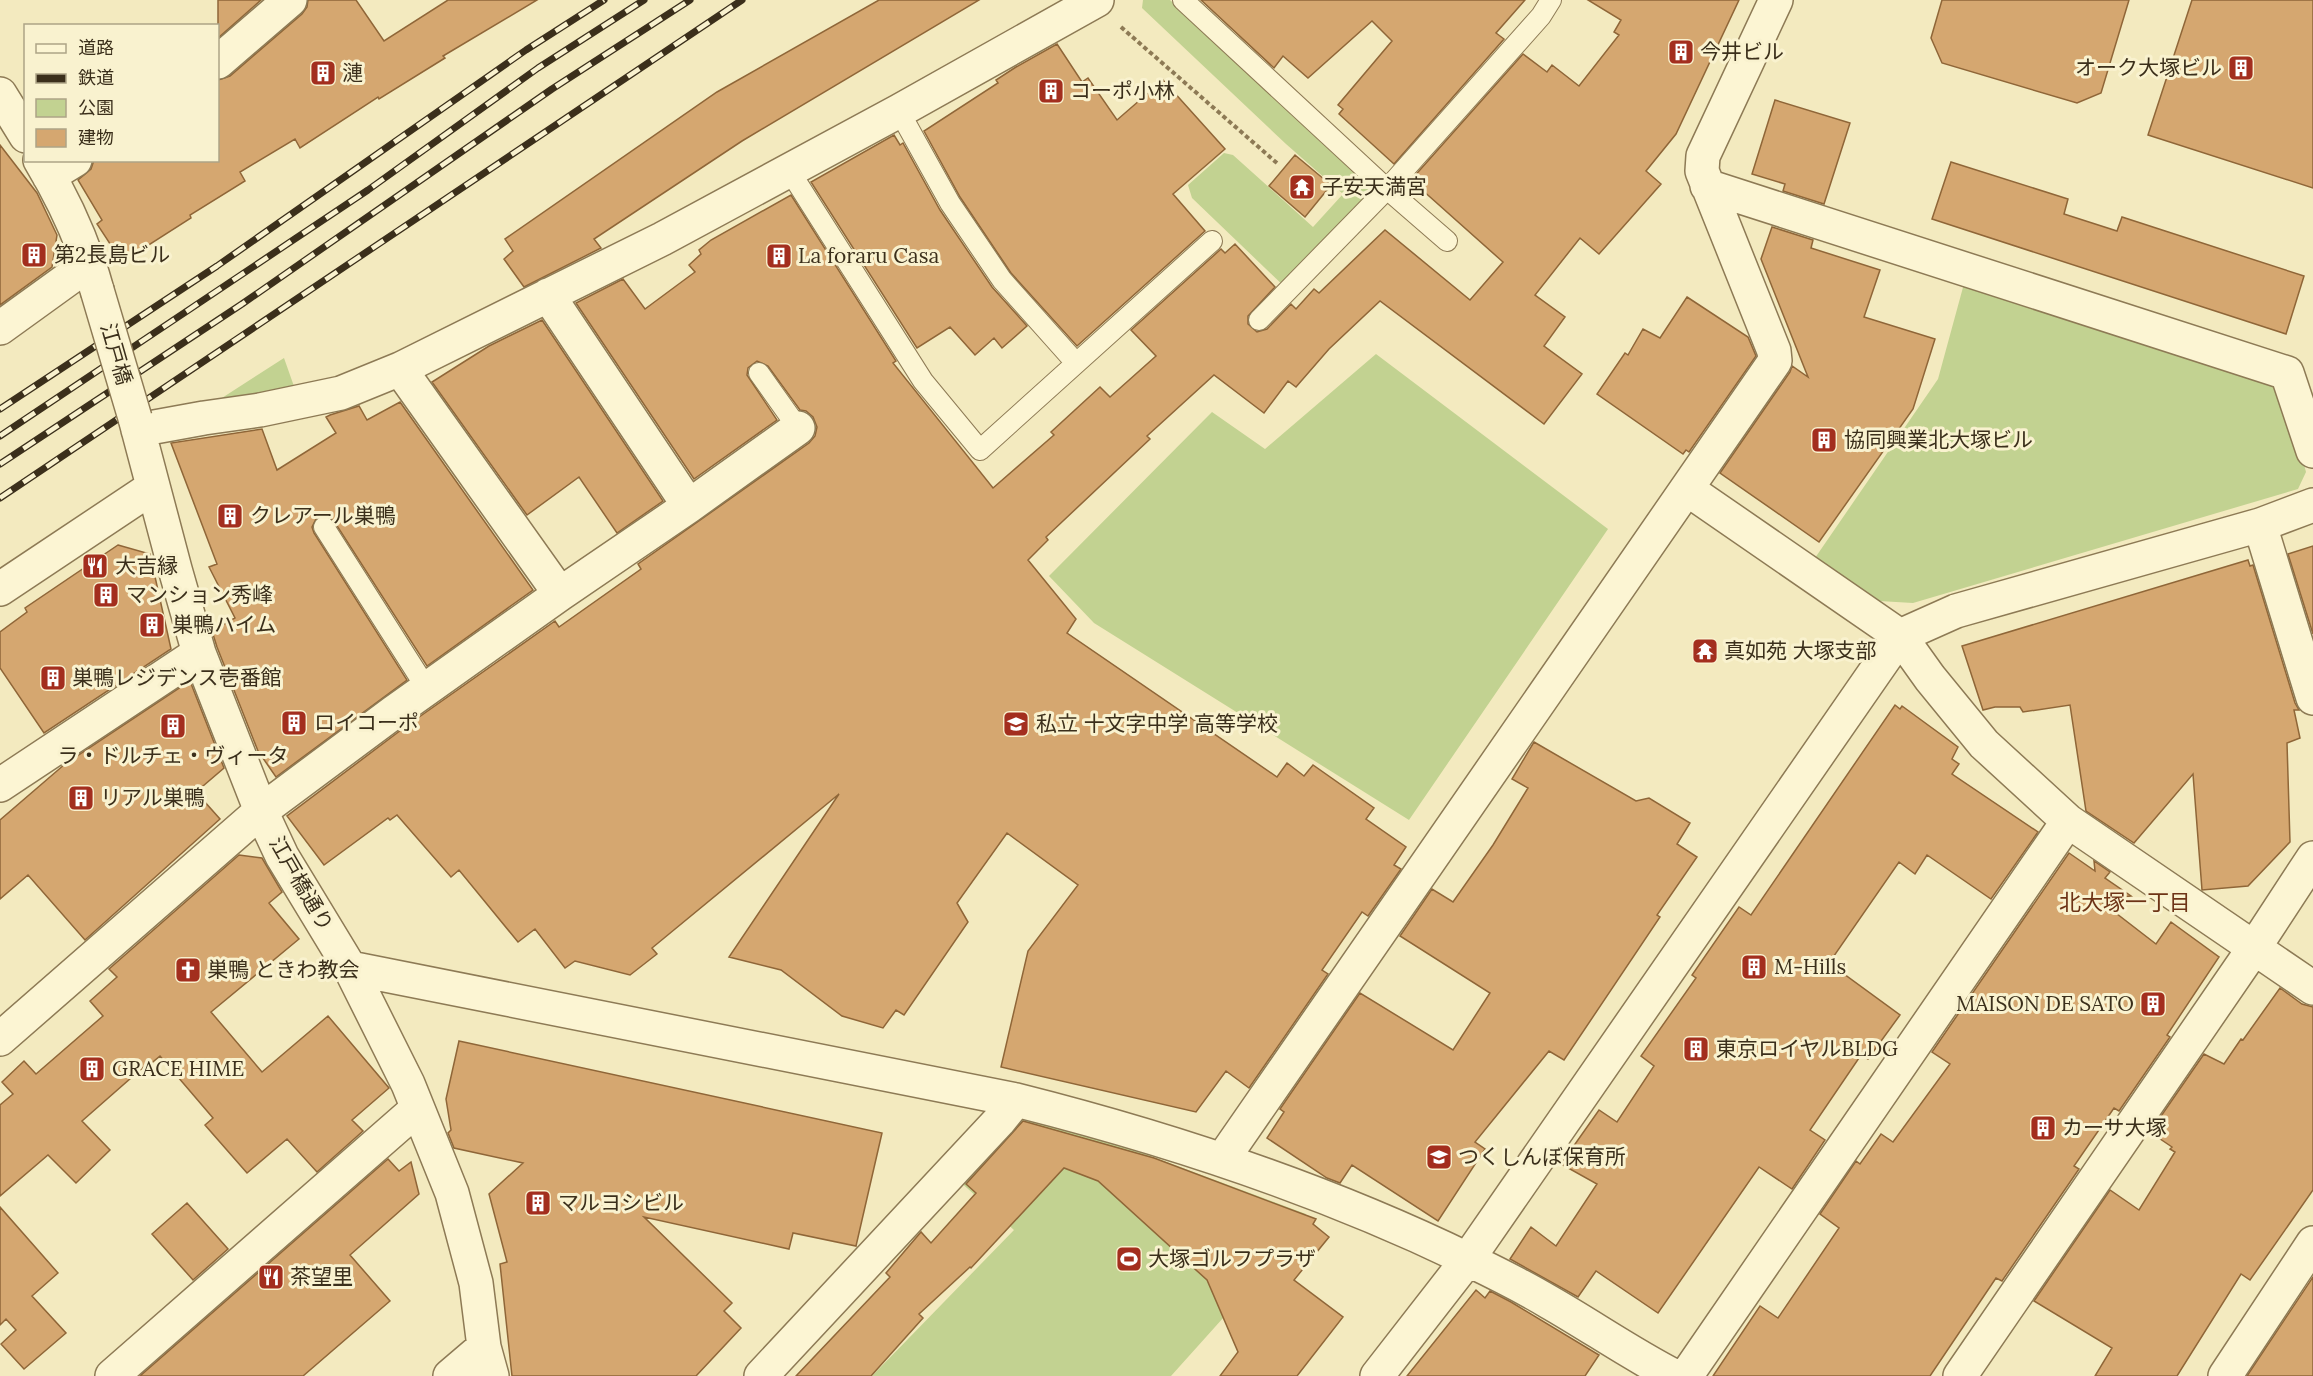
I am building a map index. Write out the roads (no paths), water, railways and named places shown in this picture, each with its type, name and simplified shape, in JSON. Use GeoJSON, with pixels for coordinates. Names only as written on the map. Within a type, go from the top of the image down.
{"type":"FeatureCollection","features":[{"type":"Feature","properties":{"kind":"street"},"geometry":{"type":"LineString","coordinates":[[219,61],[290,0]]}},
{"type":"Feature","properties":{"kind":"street"},"geometry":{"type":"LineString","coordinates":[[1222,1160],[1774,361],[1774,351],[1702,171],[1703,156],[1776,0]]}},
{"type":"Feature","properties":{"kind":"street"},"geometry":{"type":"LineString","coordinates":[[137,424],[260,410],[340,393],[400,369],[662,239],[899,111],[1095,1]]}},
{"type":"Feature","properties":{"kind":"street"},"geometry":{"type":"LineString","coordinates":[[0,94],[24,133]]}},
{"type":"Feature","properties":{"kind":"street"},"geometry":{"type":"LineString","coordinates":[[0,328],[93,277],[55,166]]}},
{"type":"Feature","properties":{"kind":"street"},"geometry":{"type":"LineString","coordinates":[[1707,186],[2287,373],[2313,452]]}},
{"type":"Feature","properties":{"kind":"street","name":"江戸橋"},"geometry":{"type":"LineString","coordinates":[[93,277],[137,424]]}},
{"type":"Feature","properties":{"kind":"street"},"geometry":{"type":"LineString","coordinates":[[548,295],[689,506]]}},
{"type":"Feature","properties":{"kind":"street"},"geometry":{"type":"LineString","coordinates":[[400,369],[560,594]]}},
{"type":"Feature","properties":{"kind":"street","name":"江戸橋通り"},"geometry":{"type":"LineString","coordinates":[[137,424],[199,653],[261,811],[282,856],[350,968],[408,1084],[452,1193],[476,1283],[488,1361]]}},
{"type":"Feature","properties":{"kind":"street"},"geometry":{"type":"LineString","coordinates":[[0,1039],[261,811],[560,594],[798,428]]}},
{"type":"Feature","properties":{"kind":"street"},"geometry":{"type":"LineString","coordinates":[[0,589],[153,487]]}},
{"type":"Feature","properties":{"kind":"street"},"geometry":{"type":"LineString","coordinates":[[1687,489],[1900,636],[1930,678],[1984,744],[2068,821],[2313,988]]}},
{"type":"Feature","properties":{"kind":"street"},"geometry":{"type":"LineString","coordinates":[[1377,1376],[1468,1259],[1900,636],[1956,611],[2260,525],[2313,505]]}},
{"type":"Feature","properties":{"kind":"street"},"geometry":{"type":"LineString","coordinates":[[2260,525],[2313,698]]}},
{"type":"Feature","properties":{"kind":"street"},"geometry":{"type":"LineString","coordinates":[[0,785],[199,653]]}},
{"type":"Feature","properties":{"kind":"street"},"geometry":{"type":"LineString","coordinates":[[1686,1376],[2068,821]]}},
{"type":"Feature","properties":{"kind":"street"},"geometry":{"type":"LineString","coordinates":[[1960,1376],[2254,948],[2313,858]]}},
{"type":"Feature","properties":{"kind":"street"},"geometry":{"type":"LineString","coordinates":[[350,968],[1016,1100],[1094,1119],[1222,1160],[1350,1207],[1468,1259],[1548,1301],[1655,1372]]}},
{"type":"Feature","properties":{"kind":"street"},"geometry":{"type":"LineString","coordinates":[[761,1376],[1016,1100]]}},
{"type":"Feature","properties":{"kind":"street"},"geometry":{"type":"LineString","coordinates":[[112,1376],[417,1110]]}},
{"type":"Feature","properties":{"kind":"street"},"geometry":{"type":"LineString","coordinates":[[2225,1376],[2313,1243]]}},
{"type":"Feature","properties":{"kind":"street"},"geometry":{"type":"LineString","coordinates":[[450,1376],[488,1361]]}},
{"type":"Feature","properties":{"kind":"lane"},"geometry":{"type":"LineString","coordinates":[[1184,0],[1387,189],[1447,241]]}},
{"type":"Feature","properties":{"kind":"lane"},"geometry":{"type":"LineString","coordinates":[[1259,320],[1387,189],[1541,16],[1551,0]]}},
{"type":"Feature","properties":{"kind":"lane"},"geometry":{"type":"LineString","coordinates":[[899,111],[950,203],[1002,280],[1076,363]]}},
{"type":"Feature","properties":{"kind":"lane"},"geometry":{"type":"LineString","coordinates":[[789,171],[923,381],[980,450],[1212,241]]}},
{"type":"Feature","properties":{"kind":"lane"},"geometry":{"type":"LineString","coordinates":[[759,373],[798,428]]}},
{"type":"Feature","properties":{"kind":"lane"},"geometry":{"type":"LineString","coordinates":[[324,527],[427,689]]}},
{"type":"Feature","properties":{"kind":"railway"},"geometry":{"type":"LineString","coordinates":[[0,409],[217,266],[526,50],[604,0]]}},
{"type":"Feature","properties":{"kind":"railway"},"geometry":{"type":"LineString","coordinates":[[0,436],[368,190],[538,68],[644,0]]}},
{"type":"Feature","properties":{"kind":"railway"},"geometry":{"type":"LineString","coordinates":[[0,464],[242,304],[552,89],[690,0]]}},
{"type":"Feature","properties":{"kind":"railway"},"geometry":{"type":"LineString","coordinates":[[0,498],[742,0]]}},
{"type":"Feature","properties":{"kind":"place","name":"今井ビル"},"geometry":{"type":"Point","coordinates":[1681,52]}},
{"type":"Feature","properties":{"kind":"place","name":"オーク大塚ビル"},"geometry":{"type":"Point","coordinates":[2241,68]}},
{"type":"Feature","properties":{"kind":"place","name":"漣"},"geometry":{"type":"Point","coordinates":[323,73]}},
{"type":"Feature","properties":{"kind":"place","name":"コーポ小林"},"geometry":{"type":"Point","coordinates":[1051,91]}},
{"type":"Feature","properties":{"kind":"place","name":"子安天満宮"},"geometry":{"type":"Point","coordinates":[1302,187]}},
{"type":"Feature","properties":{"kind":"place","name":"第2長島ビル"},"geometry":{"type":"Point","coordinates":[34,255]}},
{"type":"Feature","properties":{"kind":"place","name":"La foraru Casa"},"geometry":{"type":"Point","coordinates":[779,256]}},
{"type":"Feature","properties":{"kind":"place","name":"協同興業北大塚ビル"},"geometry":{"type":"Point","coordinates":[1824,440]}},
{"type":"Feature","properties":{"kind":"place","name":"クレアール巣鴨"},"geometry":{"type":"Point","coordinates":[230,516]}},
{"type":"Feature","properties":{"kind":"place","name":"大吉縁"},"geometry":{"type":"Point","coordinates":[95,566]}},
{"type":"Feature","properties":{"kind":"place","name":"マンション秀峰"},"geometry":{"type":"Point","coordinates":[106,595]}},
{"type":"Feature","properties":{"kind":"place","name":"巣鴨ハイム"},"geometry":{"type":"Point","coordinates":[152,625]}},
{"type":"Feature","properties":{"kind":"place","name":"真如苑 大塚支部"},"geometry":{"type":"Point","coordinates":[1705,651]}},
{"type":"Feature","properties":{"kind":"place","name":"巣鴨レジデンス壱番館"},"geometry":{"type":"Point","coordinates":[53,678]}},
{"type":"Feature","properties":{"kind":"place","name":"ロイコーポ"},"geometry":{"type":"Point","coordinates":[294,723]}},
{"type":"Feature","properties":{"kind":"place","name":"私立 十文字中学 高等学校"},"geometry":{"type":"Point","coordinates":[1016,724]}},
{"type":"Feature","properties":{"kind":"place","name":"ラ・ドルチェ・ヴィータ"},"geometry":{"type":"Point","coordinates":[173,726]}},
{"type":"Feature","properties":{"kind":"place","name":"リアル巣鴨"},"geometry":{"type":"Point","coordinates":[81,798]}},
{"type":"Feature","properties":{"kind":"place","name":"M-Hills"},"geometry":{"type":"Point","coordinates":[1754,967]}},
{"type":"Feature","properties":{"kind":"place","name":"巣鴨 ときわ教会"},"geometry":{"type":"Point","coordinates":[188,970]}},
{"type":"Feature","properties":{"kind":"place","name":"MAISON DE SATO"},"geometry":{"type":"Point","coordinates":[2153,1004]}},
{"type":"Feature","properties":{"kind":"place","name":"東京ロイヤルBLDG"},"geometry":{"type":"Point","coordinates":[1696,1049]}},
{"type":"Feature","properties":{"kind":"place","name":"GRACE HIME"},"geometry":{"type":"Point","coordinates":[92,1069]}},
{"type":"Feature","properties":{"kind":"place","name":"カーサ大塚"},"geometry":{"type":"Point","coordinates":[2043,1128]}},
{"type":"Feature","properties":{"kind":"place","name":"つくしんぼ保育所"},"geometry":{"type":"Point","coordinates":[1439,1157]}},
{"type":"Feature","properties":{"kind":"place","name":"マルヨシビル"},"geometry":{"type":"Point","coordinates":[538,1203]}},
{"type":"Feature","properties":{"kind":"place","name":"大塚ゴルフプラザ"},"geometry":{"type":"Point","coordinates":[1129,1259]}},
{"type":"Feature","properties":{"kind":"place","name":"茶望里"},"geometry":{"type":"Point","coordinates":[271,1277]}},
{"type":"Feature","properties":{"kind":"district","name":"北大塚一丁目"},"geometry":{"type":"Point","coordinates":[2125,902]}}]}
